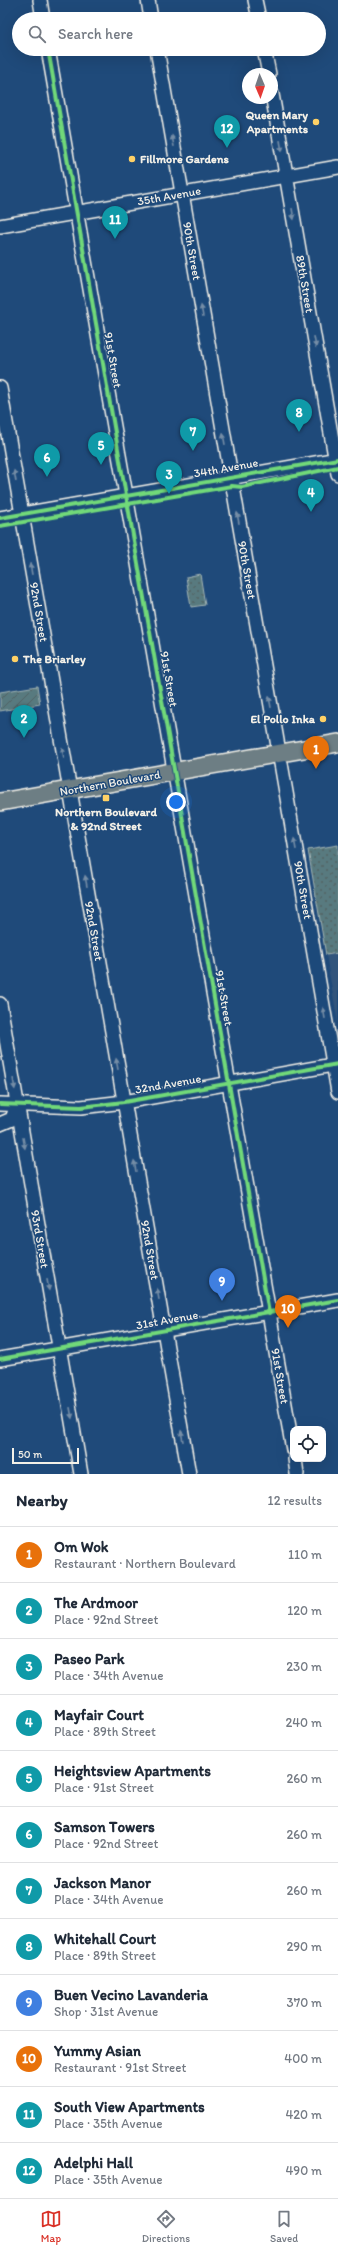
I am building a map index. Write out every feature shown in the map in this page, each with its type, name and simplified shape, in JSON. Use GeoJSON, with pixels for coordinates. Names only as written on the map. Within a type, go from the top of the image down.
{"type":"FeatureCollection","features":[{"type":"Feature","properties":{"kind":"main road","name":"Northern Boulevard"},"geometry":{"type":"LineString","coordinates":[[0,802],[338,743]]}},
{"type":"Feature","properties":{"kind":"street"},"geometry":{"type":"LineString","coordinates":[[40,0],[42,12]]}},
{"type":"Feature","properties":{"kind":"street"},"geometry":{"type":"LineString","coordinates":[[148,0],[151,12]]}},
{"type":"Feature","properties":{"kind":"street"},"geometry":{"type":"LineString","coordinates":[[256,0],[258,12]]}},
{"type":"Feature","properties":{"kind":"street","name":"91st Street"},"geometry":{"type":"LineString","coordinates":[[49,56],[290,1433]]}},
{"type":"Feature","properties":{"kind":"street","name":"90th Street"},"geometry":{"type":"LineString","coordinates":[[158,56],[279,753],[336,1065],[338,1092]]}},
{"type":"Feature","properties":{"kind":"street"},"geometry":{"type":"LineString","coordinates":[[265,56],[267,68]]}},
{"type":"Feature","properties":{"kind":"street","name":"89th Street"},"geometry":{"type":"LineString","coordinates":[[274,104],[337,465]]}},
{"type":"Feature","properties":{"kind":"street","name":"35th Avenue"},"geometry":{"type":"LineString","coordinates":[[0,226],[338,167]]}},
{"type":"Feature","properties":{"kind":"street","name":"92nd Street"},"geometry":{"type":"LineString","coordinates":[[0,388],[189,1474]]}},
{"type":"Feature","properties":{"kind":"street","name":"34th Avenue"},"geometry":{"type":"LineString","coordinates":[[0,518],[22,518],[337,465]]}},
{"type":"Feature","properties":{"kind":"street","name":"34th Avenue"},"geometry":{"type":"LineString","coordinates":[[0,526],[22,518]]}},
{"type":"Feature","properties":{"kind":"street","name":"93rd Street"},"geometry":{"type":"LineString","coordinates":[[0,1004],[81,1474]]}},
{"type":"Feature","properties":{"kind":"street","name":"32nd Avenue"},"geometry":{"type":"LineString","coordinates":[[0,1104],[81,1107],[124,1102],[336,1065]]}},
{"type":"Feature","properties":{"kind":"street"},"geometry":{"type":"LineString","coordinates":[[0,1124],[12,1119],[17,1105]]}},
{"type":"Feature","properties":{"kind":"street","name":"31st Avenue"},"geometry":{"type":"LineString","coordinates":[[0,1359],[338,1300]]}},
{"type":"Feature","properties":{"kind":"street"},"geometry":{"type":"LineString","coordinates":[[295,1462],[297,1474]]}},
{"type":"Feature","properties":{"kind":"shaded area"},"geometry":{"type":"Polygon","coordinates":[[[338,953],[338,1023],[326,955],[338,953]]]}},
{"type":"Feature","properties":{"kind":"green space"},"geometry":{"type":"Polygon","coordinates":[[[200,574],[205,605],[191,607],[186,577],[200,574]]]}},
{"type":"Feature","properties":{"kind":"green space"},"geometry":{"type":"Polygon","coordinates":[[[37,686],[40,704],[0,711],[0,692],[37,686]]]}},
{"type":"Feature","properties":{"kind":"green space"},"geometry":{"type":"Polygon","coordinates":[[[338,845],[338,953],[326,955],[308,850],[338,845]]]}},
{"type":"Feature","properties":{"kind":"cycle path"},"geometry":{"type":"LineString","coordinates":[[49,56],[269,1313]]}},
{"type":"Feature","properties":{"kind":"cycle path"},"geometry":{"type":"LineString","coordinates":[[0,518],[338,459]]}},
{"type":"Feature","properties":{"kind":"cycle path"},"geometry":{"type":"LineString","coordinates":[[0,526],[232,486],[242,487],[338,467]]}},
{"type":"Feature","properties":{"kind":"cycle path"},"geometry":{"type":"LineString","coordinates":[[0,1104],[81,1107],[124,1102],[338,1064]]}},
{"type":"Feature","properties":{"kind":"cycle path"},"geometry":{"type":"LineString","coordinates":[[0,1359],[338,1300]]}},
{"type":"Feature","properties":{"kind":"place","name":"Queen Mary Apartments"},"geometry":{"type":"Point","coordinates":[316,122]}},
{"type":"Feature","properties":{"kind":"place","name":"Adelphi Hall"},"geometry":{"type":"Point","coordinates":[227,148]}},
{"type":"Feature","properties":{"kind":"place","name":"Fillmore Gardens"},"geometry":{"type":"Point","coordinates":[132,159]}},
{"type":"Feature","properties":{"kind":"place","name":"South View Apartments"},"geometry":{"type":"Point","coordinates":[115,239]}},
{"type":"Feature","properties":{"kind":"place","name":"Whitehall Court"},"geometry":{"type":"Point","coordinates":[299,432]}},
{"type":"Feature","properties":{"kind":"place","name":"Jackson Manor"},"geometry":{"type":"Point","coordinates":[193,451]}},
{"type":"Feature","properties":{"kind":"place","name":"Heightsview Apartments"},"geometry":{"type":"Point","coordinates":[101,465]}},
{"type":"Feature","properties":{"kind":"place","name":"Samson Towers"},"geometry":{"type":"Point","coordinates":[47,477]}},
{"type":"Feature","properties":{"kind":"place","name":"Paseo Park"},"geometry":{"type":"Point","coordinates":[169,494]}},
{"type":"Feature","properties":{"kind":"place","name":"Mayfair Court"},"geometry":{"type":"Point","coordinates":[311,512]}},
{"type":"Feature","properties":{"kind":"place","name":"The Briarley"},"geometry":{"type":"Point","coordinates":[15,659]}},
{"type":"Feature","properties":{"kind":"place","name":"El Pollo Inka"},"geometry":{"type":"Point","coordinates":[323,719]}},
{"type":"Feature","properties":{"kind":"place","name":"The Ardmoor"},"geometry":{"type":"Point","coordinates":[24,738]}},
{"type":"Feature","properties":{"kind":"place","name":"Om Wok"},"geometry":{"type":"Point","coordinates":[316,769]}},
{"type":"Feature","properties":{"kind":"place","name":"Northern Boulevard & 92nd Street"},"geometry":{"type":"Point","coordinates":[106,798]}},
{"type":"Feature","properties":{"kind":"place","name":"Buen Vecino Lavanderia"},"geometry":{"type":"Point","coordinates":[222,1301]}},
{"type":"Feature","properties":{"kind":"place","name":"Yummy Asian"},"geometry":{"type":"Point","coordinates":[288,1328]}}]}
